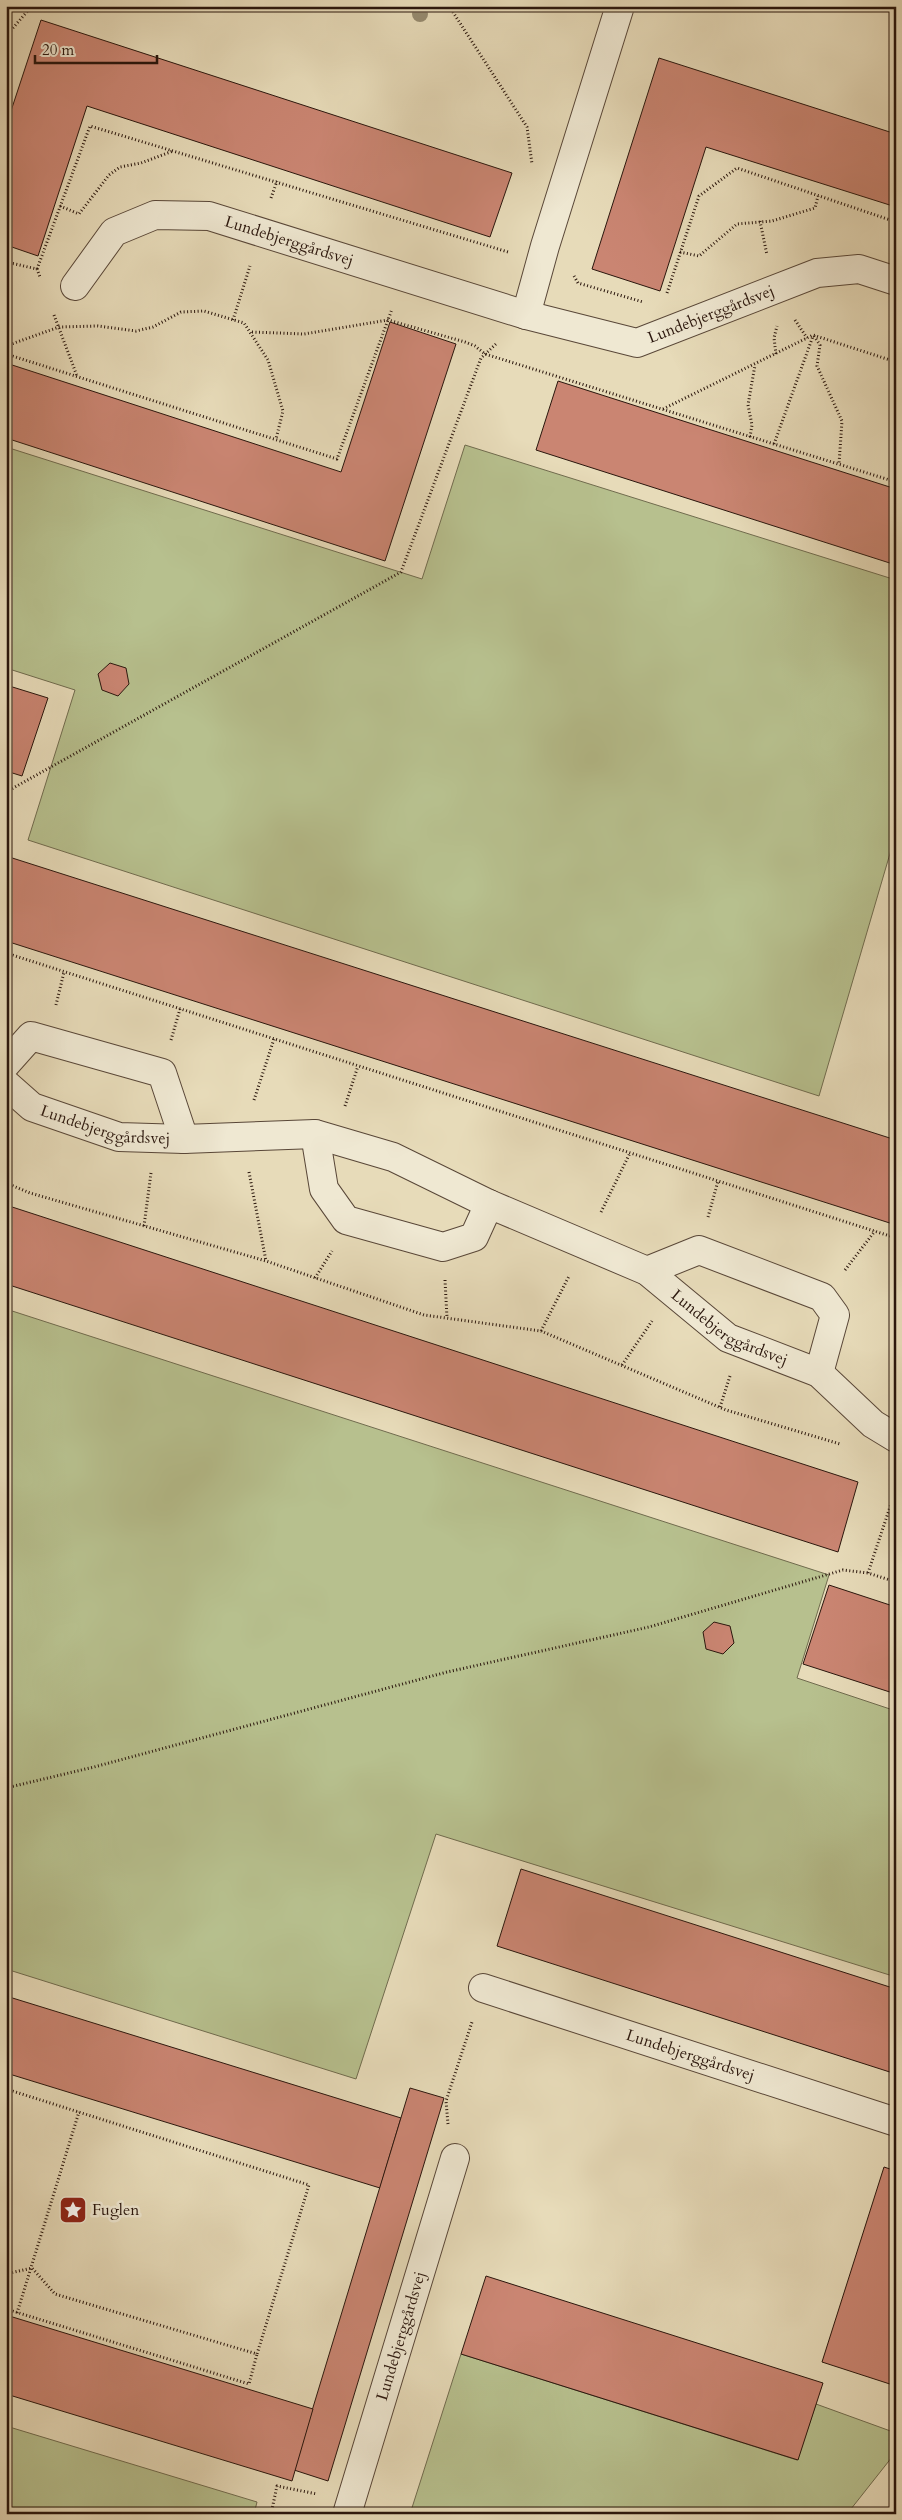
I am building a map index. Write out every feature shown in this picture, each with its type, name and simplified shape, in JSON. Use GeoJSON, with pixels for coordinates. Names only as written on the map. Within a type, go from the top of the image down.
{"type":"FeatureCollection","features":[{"type":"Feature","properties":{"kind":"street"},"geometry":{"type":"LineString","coordinates":[[526,315],[620,6]]}},
{"type":"Feature","properties":{"kind":"street","name":"Lundebjerggårdsvej"},"geometry":{"type":"LineString","coordinates":[[75,286],[114,232],[156,216],[209,216],[526,315],[637,343],[817,274],[859,269],[896,281]]}},
{"type":"Feature","properties":{"kind":"street","name":"Lundebjerggårdsvej"},"geometry":{"type":"LineString","coordinates":[[6,1064],[31,1036],[162,1073],[184,1139]]}},
{"type":"Feature","properties":{"kind":"street","name":"Lundebjerggårdsvej"},"geometry":{"type":"LineString","coordinates":[[6,1084],[32,1106],[119,1137],[184,1139],[324,1137],[393,1157],[489,1204],[647,1271],[728,1338],[819,1373],[884,1431]]}},
{"type":"Feature","properties":{"kind":"street"},"geometry":{"type":"LineString","coordinates":[[324,1137],[324,1189],[346,1220],[443,1247],[474,1236],[489,1204]]}},
{"type":"Feature","properties":{"kind":"street","name":"Lundebjerggårdsvej"},"geometry":{"type":"LineString","coordinates":[[647,1271],[698,1250],[822,1297]]}},
{"type":"Feature","properties":{"kind":"street"},"geometry":{"type":"LineString","coordinates":[[819,1373],[834,1315],[822,1297]]}},
{"type":"Feature","properties":{"kind":"street","name":"Lundebjerggårdsvej"},"geometry":{"type":"LineString","coordinates":[[483,1988],[896,2122]]}},
{"type":"Feature","properties":{"kind":"street","name":"Lundebjerggårdsvej"},"geometry":{"type":"LineString","coordinates":[[349,2507],[455,2158]]}},
{"type":"Feature","properties":{"kind":"path"},"geometry":{"type":"LineString","coordinates":[[6,36],[32,6]]}},
{"type":"Feature","properties":{"kind":"path"},"geometry":{"type":"LineString","coordinates":[[449,6],[527,127],[533,168]]}},
{"type":"Feature","properties":{"kind":"path"},"geometry":{"type":"LineString","coordinates":[[36,269],[90,126],[541,262],[566,264],[578,283],[644,302]]}},
{"type":"Feature","properties":{"kind":"path"},"geometry":{"type":"LineString","coordinates":[[60,206],[79,214],[109,175],[120,167],[141,163],[174,151]]}},
{"type":"Feature","properties":{"kind":"path"},"geometry":{"type":"LineString","coordinates":[[665,299],[699,196],[737,168],[896,222]]}},
{"type":"Feature","properties":{"kind":"path"},"geometry":{"type":"LineString","coordinates":[[680,252],[699,256],[737,224],[772,221],[815,208],[818,196]]}},
{"type":"Feature","properties":{"kind":"path"},"geometry":{"type":"LineString","coordinates":[[6,354],[337,459],[404,277]]}},
{"type":"Feature","properties":{"kind":"path"},"geometry":{"type":"LineString","coordinates":[[6,346],[59,328],[98,326],[136,331],[153,327],[181,312],[204,311],[244,324],[252,332],[268,360],[283,411],[276,439]]}},
{"type":"Feature","properties":{"kind":"path"},"geometry":{"type":"LineString","coordinates":[[6,792],[401,572],[481,358],[526,315]]}},
{"type":"Feature","properties":{"kind":"path"},"geometry":{"type":"LineString","coordinates":[[252,332],[304,334],[388,320],[465,342],[476,346],[485,354],[896,482]]}},
{"type":"Feature","properties":{"kind":"path"},"geometry":{"type":"LineString","coordinates":[[662,410],[813,335],[896,362]]}},
{"type":"Feature","properties":{"kind":"path"},"geometry":{"type":"LineString","coordinates":[[774,444],[813,335]]}},
{"type":"Feature","properties":{"kind":"path"},"geometry":{"type":"LineString","coordinates":[[813,335],[820,345],[817,366],[842,421],[840,464]]}},
{"type":"Feature","properties":{"kind":"path"},"geometry":{"type":"LineString","coordinates":[[750,437],[752,425],[748,405],[755,364]]}},
{"type":"Feature","properties":{"kind":"path"},"geometry":{"type":"LineString","coordinates":[[7,955],[896,1238]]}},
{"type":"Feature","properties":{"kind":"path"},"geometry":{"type":"LineString","coordinates":[[324,1137],[358,1066]]}},
{"type":"Feature","properties":{"kind":"path"},"geometry":{"type":"LineString","coordinates":[[144,1226],[154,1138]]}},
{"type":"Feature","properties":{"kind":"path"},"geometry":{"type":"LineString","coordinates":[[6,1183],[30,1193],[266,1261],[424,1315],[541,1331],[726,1410],[845,1446],[884,1431]]}},
{"type":"Feature","properties":{"kind":"path"},"geometry":{"type":"LineString","coordinates":[[822,1297],[875,1231]]}},
{"type":"Feature","properties":{"kind":"path"},"geometry":{"type":"LineString","coordinates":[[622,1366],[671,1290]]}},
{"type":"Feature","properties":{"kind":"path"},"geometry":{"type":"LineString","coordinates":[[868,1573],[896,1489]]}},
{"type":"Feature","properties":{"kind":"path"},"geometry":{"type":"LineString","coordinates":[[6,1788],[94,1767],[447,1672],[649,1626],[843,1570],[868,1573],[896,1582]]}},
{"type":"Feature","properties":{"kind":"path"},"geometry":{"type":"LineString","coordinates":[[455,2158],[446,2112],[446,2101],[483,1988]]}},
{"type":"Feature","properties":{"kind":"path"},"geometry":{"type":"LineString","coordinates":[[6,2089],[309,2185],[257,2354],[250,2384],[6,2309]]}},
{"type":"Feature","properties":{"kind":"path"},"geometry":{"type":"LineString","coordinates":[[17,2313],[79,2112]]}},
{"type":"Feature","properties":{"kind":"path"},"geometry":{"type":"LineString","coordinates":[[6,2274],[32,2268]]}},
{"type":"Feature","properties":{"kind":"path"},"geometry":{"type":"LineString","coordinates":[[32,2268],[55,2294],[257,2354]]}},
{"type":"Feature","properties":{"kind":"path"},"geometry":{"type":"LineString","coordinates":[[271,2514],[277,2486],[349,2507]]}},
{"type":"Feature","properties":{"kind":"green space"},"geometry":{"type":"Polygon","coordinates":[[[465,445],[896,580],[896,833],[819,1096],[28,840],[75,690],[6,668],[6,447],[422,579],[465,445]]]}},
{"type":"Feature","properties":{"kind":"green space"},"geometry":{"type":"Polygon","coordinates":[[[6,1309],[829,1575],[797,1678],[896,1711],[896,1977],[436,1834],[356,2079],[6,1969],[6,1309]]]}},
{"type":"Feature","properties":{"kind":"green space"},"geometry":{"type":"Polygon","coordinates":[[[461,2354],[797,2460],[816,2404],[896,2433],[896,2452],[847,2514],[410,2514],[461,2354]]]}},
{"type":"Feature","properties":{"kind":"green space"},"geometry":{"type":"Polygon","coordinates":[[[6,2426],[257,2502],[254,2514],[6,2514],[6,2426]]]}},
{"type":"Feature","properties":{"kind":"building"},"geometry":{"type":"Polygon","coordinates":[[[41,20],[512,173],[490,237],[87,106],[38,256],[6,245],[6,126],[41,20]]]}},
{"type":"Feature","properties":{"kind":"building"},"geometry":{"type":"Polygon","coordinates":[[[659,58],[896,134],[896,207],[706,147],[660,291],[592,269],[659,58]]]}},
{"type":"Feature","properties":{"kind":"building"},"geometry":{"type":"Polygon","coordinates":[[[390,322],[456,344],[385,561],[6,438],[6,363],[341,472],[390,322]]]}},
{"type":"Feature","properties":{"kind":"building"},"geometry":{"type":"Polygon","coordinates":[[[558,381],[896,489],[896,565],[536,450],[558,381]]]}},
{"type":"Feature","properties":{"kind":"building"},"geometry":{"type":"Polygon","coordinates":[[[110,663],[126,668],[129,684],[118,696],[102,690],[98,674],[110,663]]]}},
{"type":"Feature","properties":{"kind":"building"},"geometry":{"type":"Polygon","coordinates":[[[6,685],[48,698],[22,776],[6,771],[6,685]]]}},
{"type":"Feature","properties":{"kind":"building"},"geometry":{"type":"Polygon","coordinates":[[[6,856],[896,1140],[896,1225],[6,941],[6,856]]]}},
{"type":"Feature","properties":{"kind":"building"},"geometry":{"type":"Polygon","coordinates":[[[6,1205],[858,1482],[838,1552],[6,1284],[6,1205]]]}},
{"type":"Feature","properties":{"kind":"building"},"geometry":{"type":"Polygon","coordinates":[[[829,1585],[896,1607],[896,1694],[803,1664],[829,1585]]]}},
{"type":"Feature","properties":{"kind":"building"},"geometry":{"type":"Polygon","coordinates":[[[714,1622],[730,1626],[734,1643],[723,1654],[706,1649],[703,1632],[714,1622]]]}},
{"type":"Feature","properties":{"kind":"building"},"geometry":{"type":"Polygon","coordinates":[[[521,1869],[896,1989],[896,2074],[497,1946],[521,1869]]]}},
{"type":"Feature","properties":{"kind":"building"},"geometry":{"type":"Polygon","coordinates":[[[6,1996],[401,2118],[380,2188],[6,2073],[6,1996]]]}},
{"type":"Feature","properties":{"kind":"building"},"geometry":{"type":"Polygon","coordinates":[[[410,2088],[444,2098],[328,2481],[294,2470],[410,2088]]]}},
{"type":"Feature","properties":{"kind":"building"},"geometry":{"type":"Polygon","coordinates":[[[884,2167],[896,2171],[896,2386],[822,2362],[884,2167]]]}},
{"type":"Feature","properties":{"kind":"building"},"geometry":{"type":"Polygon","coordinates":[[[486,2276],[823,2383],[798,2460],[461,2354],[486,2276]]]}},
{"type":"Feature","properties":{"kind":"building"},"geometry":{"type":"Polygon","coordinates":[[[6,2315],[313,2409],[292,2481],[6,2394],[6,2315]]]}},
{"type":"Feature","properties":{"kind":"place","name":"Fuglen"},"geometry":{"type":"Point","coordinates":[73,2210]}}]}
